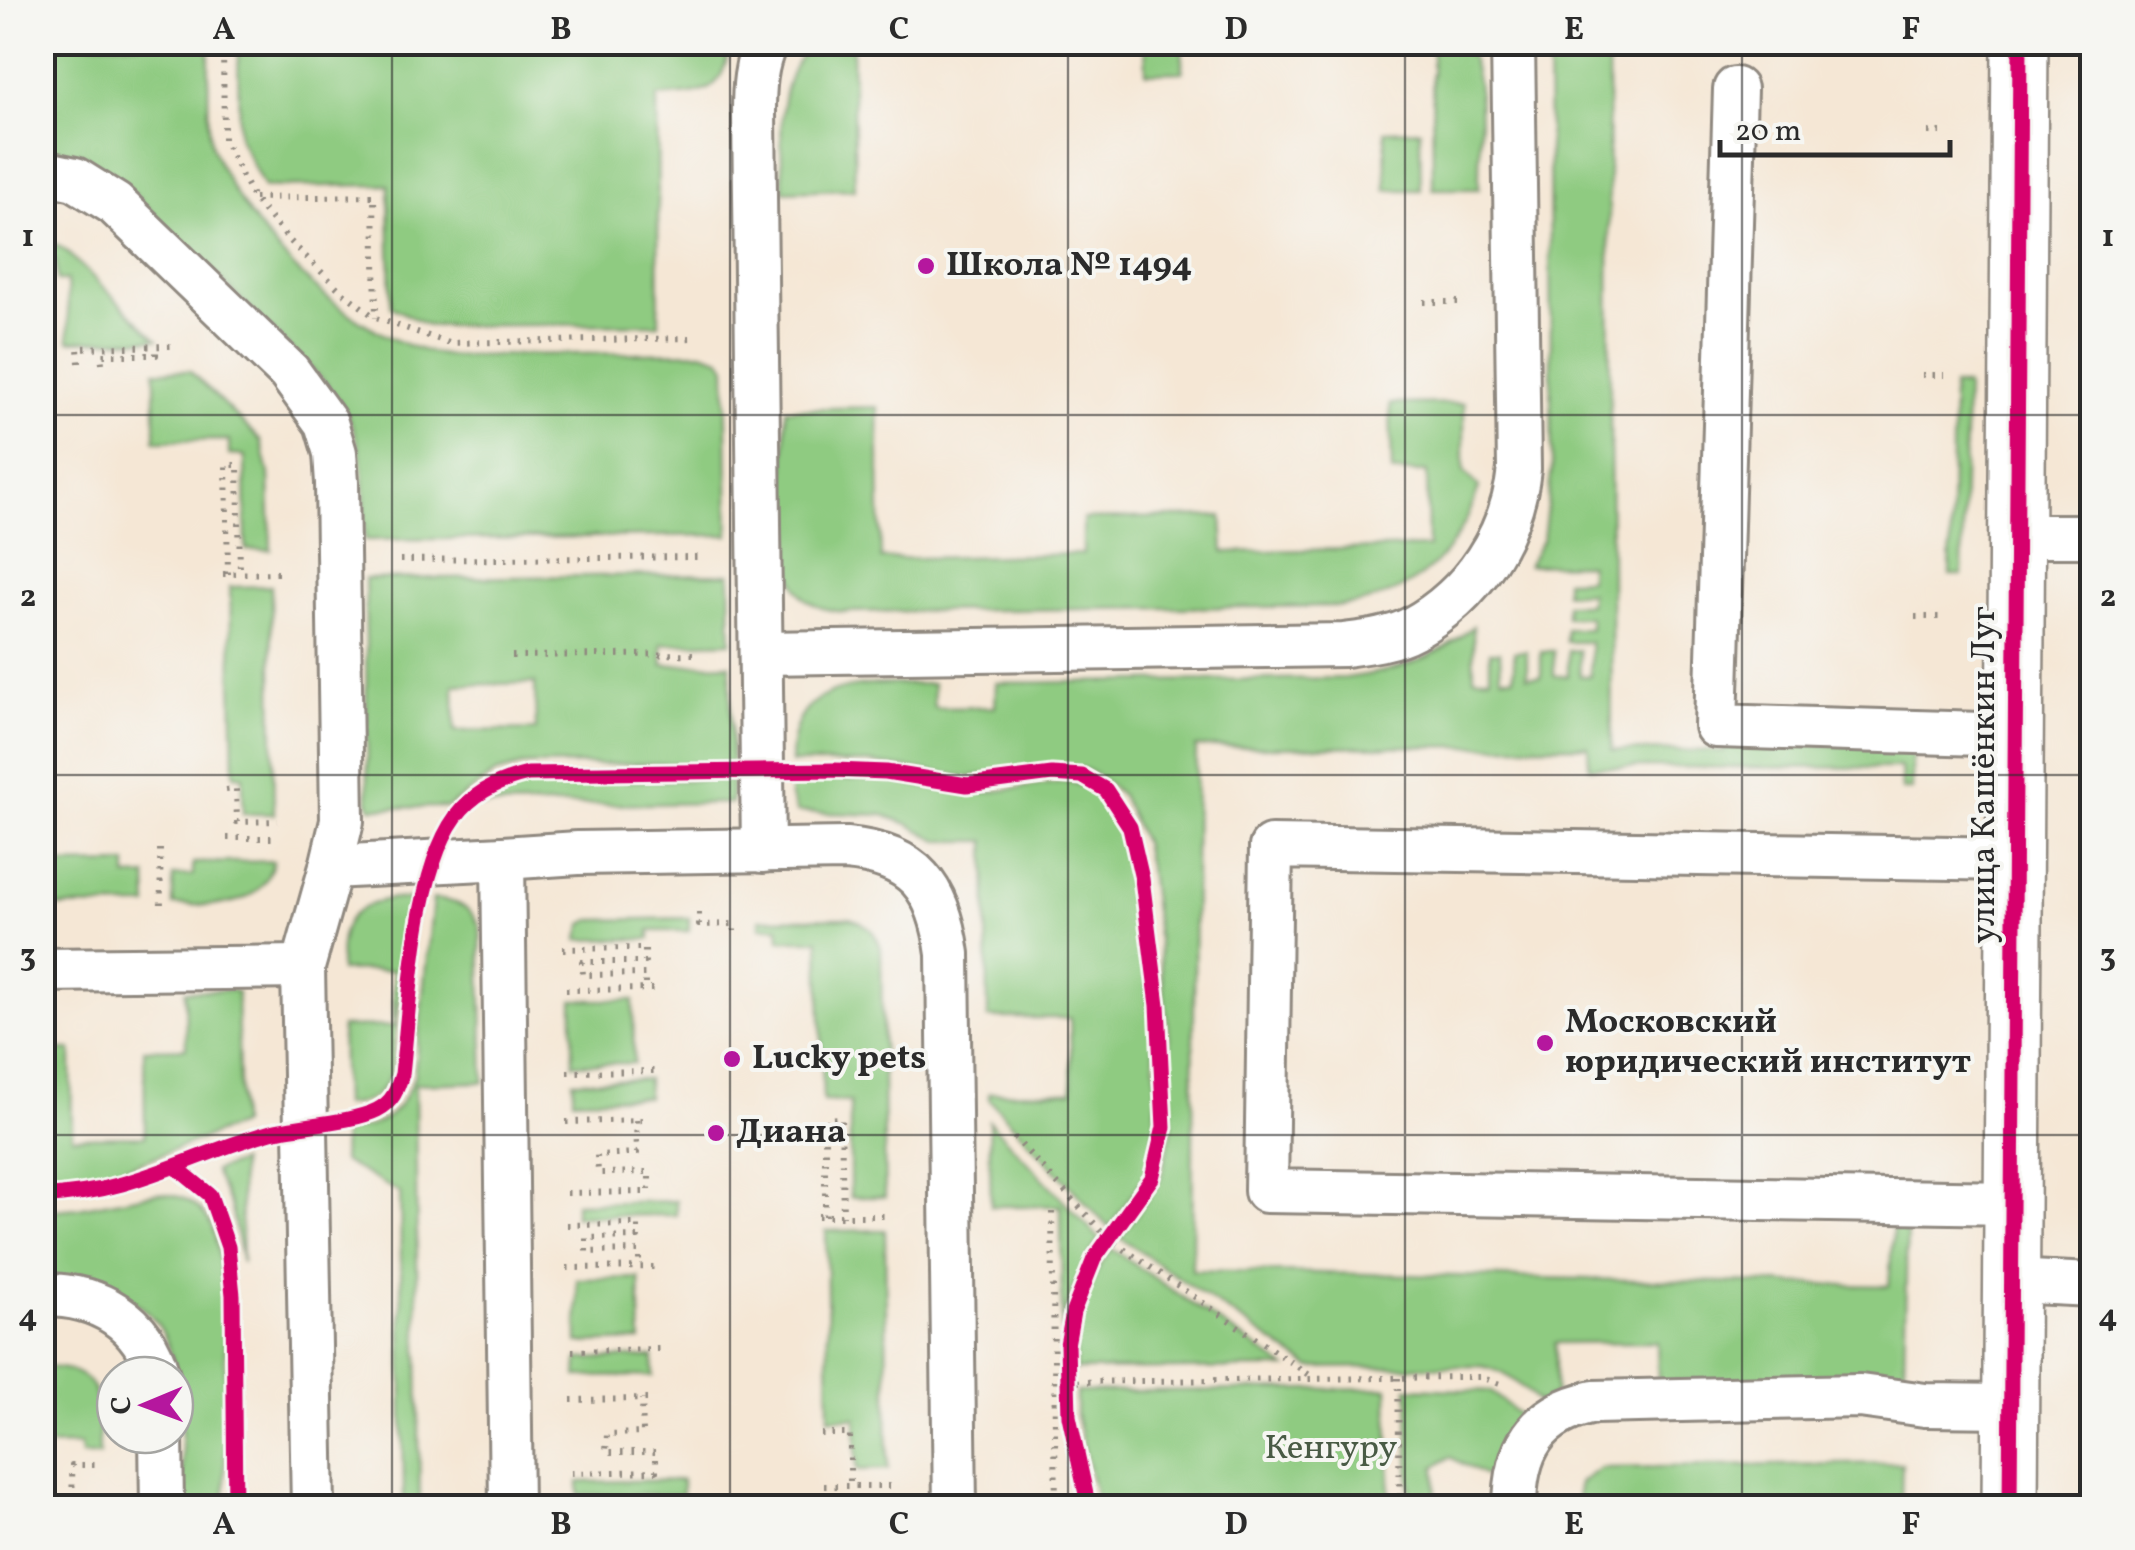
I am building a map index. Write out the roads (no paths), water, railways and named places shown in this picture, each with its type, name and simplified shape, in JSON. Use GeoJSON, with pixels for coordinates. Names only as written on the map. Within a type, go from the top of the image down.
{"type":"FeatureCollection","features":[{"type":"Feature","properties":{"kind":"street","name":"улица Кашёнкин Луг"},"geometry":{"type":"LineString","coordinates":[[2010,1508],[2020,42]]}},
{"type":"Feature","properties":{"kind":"lane"},"geometry":{"type":"LineString","coordinates":[[763,850],[754,84],[766,42]]}},
{"type":"Feature","properties":{"kind":"lane"},"geometry":{"type":"LineString","coordinates":[[761,652],[1344,645],[1412,629],[1441,608],[1487,560],[1515,500],[1518,450],[1514,42]]}},
{"type":"Feature","properties":{"kind":"lane"},"geometry":{"type":"LineString","coordinates":[[1735,89],[1716,726],[2016,736]]}},
{"type":"Feature","properties":{"kind":"lane"},"geometry":{"type":"LineString","coordinates":[[42,172],[76,179],[115,204],[289,372],[326,422],[335,453],[342,821],[303,967],[313,1508]]}},
{"type":"Feature","properties":{"kind":"lane"},"geometry":{"type":"LineString","coordinates":[[2017,536],[2092,536]]}},
{"type":"Feature","properties":{"kind":"lane"},"geometry":{"type":"LineString","coordinates":[[2012,1204],[1266,1190],[1272,847],[2015,859]]}},
{"type":"Feature","properties":{"kind":"lane"},"geometry":{"type":"LineString","coordinates":[[331,867],[578,853],[846,849],[886,856],[919,876],[940,911],[948,954],[955,1508]]}},
{"type":"Feature","properties":{"kind":"lane"},"geometry":{"type":"LineString","coordinates":[[503,858],[511,1508]]}},
{"type":"Feature","properties":{"kind":"lane"},"geometry":{"type":"LineString","coordinates":[[42,970],[303,967]]}},
{"type":"Feature","properties":{"kind":"lane"},"geometry":{"type":"LineString","coordinates":[[2012,1281],[2092,1285]]}},
{"type":"Feature","properties":{"kind":"lane"},"geometry":{"type":"LineString","coordinates":[[42,1295],[96,1302],[116,1312],[132,1326],[150,1355]]}},
{"type":"Feature","properties":{"kind":"lane"},"geometry":{"type":"LineString","coordinates":[[1515,1508],[1520,1460],[1536,1431],[1562,1411],[1594,1402],[1860,1396],[1925,1405],[2010,1406]]}},
{"type":"Feature","properties":{"kind":"lane"},"geometry":{"type":"LineString","coordinates":[[161,1455],[162,1508]]}},
{"type":"Feature","properties":{"kind":"place","name":"Школа № 1494"},"geometry":{"type":"Point","coordinates":[926,266]}},
{"type":"Feature","properties":{"kind":"place","name":"Московский юридический институт"},"geometry":{"type":"Point","coordinates":[1545,1043]}},
{"type":"Feature","properties":{"kind":"place","name":"Lucky pets"},"geometry":{"type":"Point","coordinates":[732,1059]}},
{"type":"Feature","properties":{"kind":"place","name":"Диана"},"geometry":{"type":"Point","coordinates":[716,1133]}},
{"type":"Feature","properties":{"kind":"park label","name":"Кенгуру"},"geometry":{"type":"Point","coordinates":[1331,1449]}}]}
